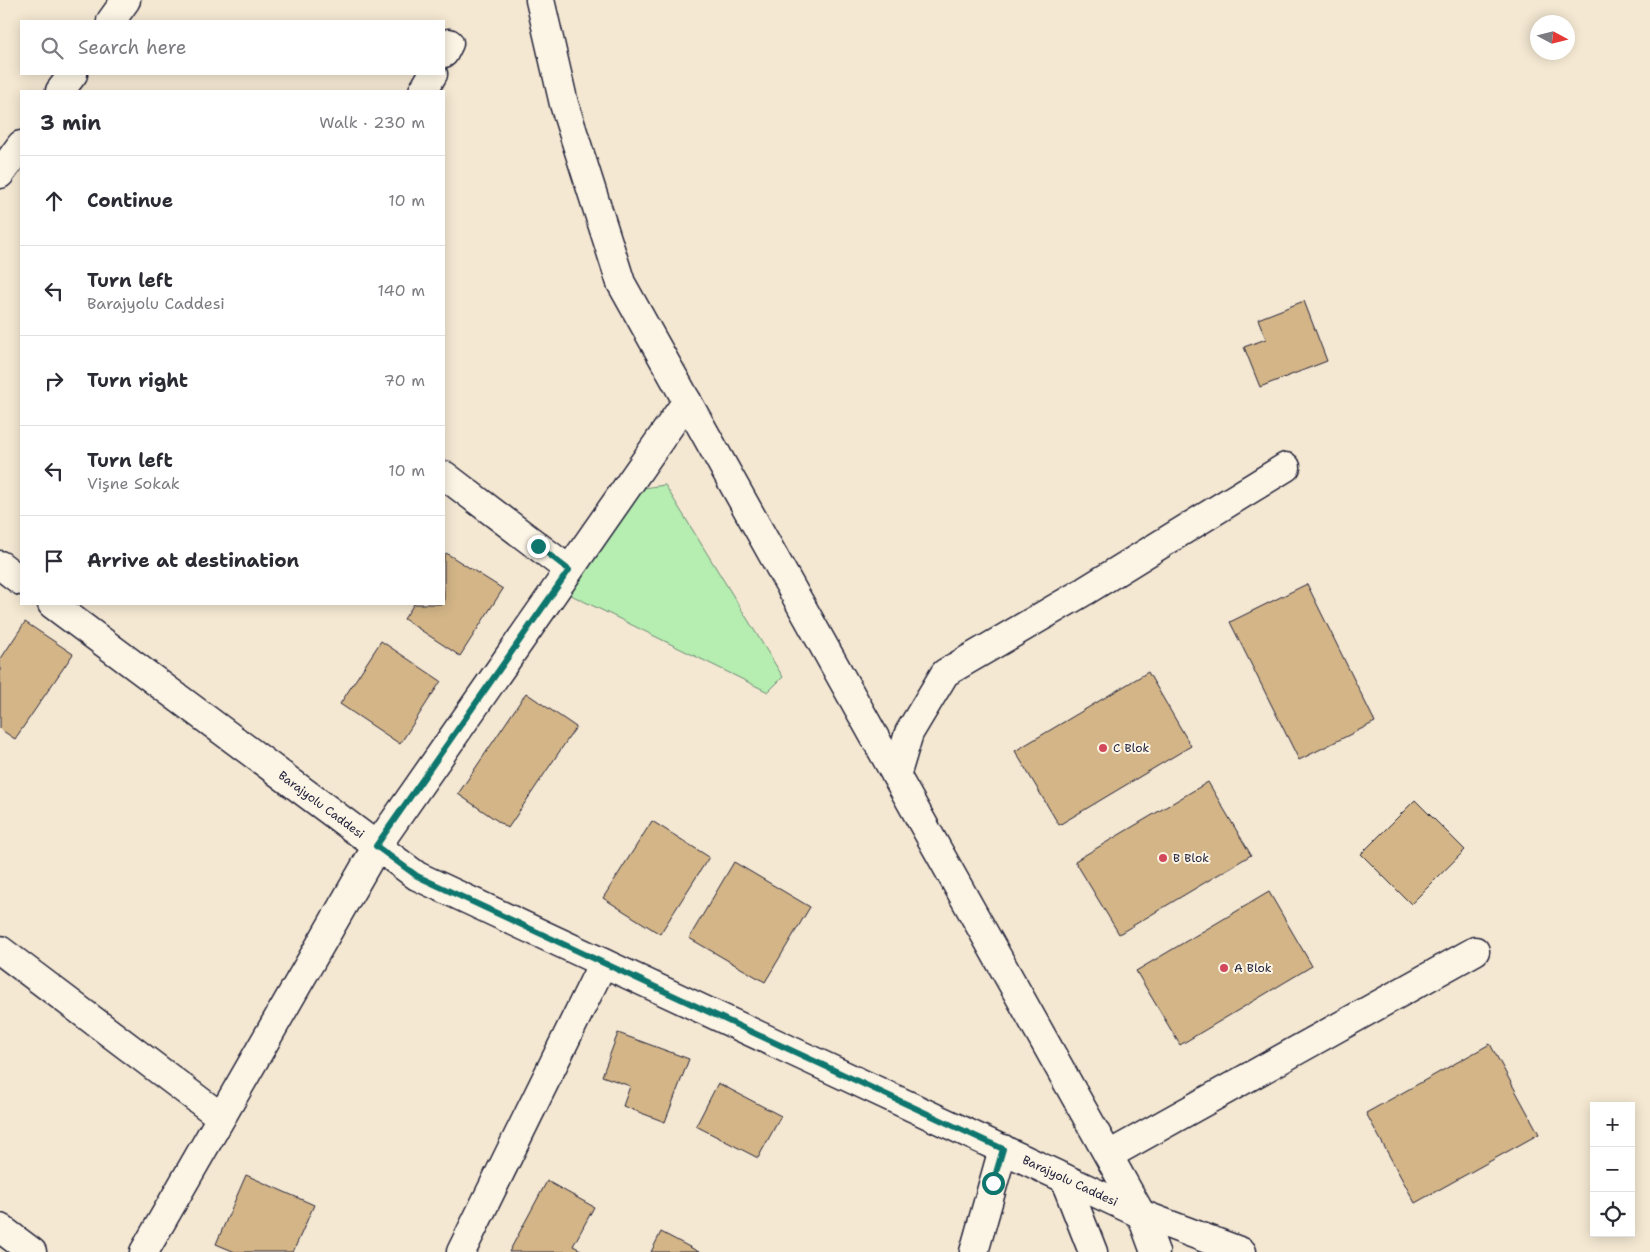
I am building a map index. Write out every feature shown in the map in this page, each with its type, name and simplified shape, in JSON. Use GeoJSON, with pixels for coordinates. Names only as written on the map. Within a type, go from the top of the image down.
{"type":"FeatureCollection","features":[{"type":"Feature","properties":{"kind":"street"},"geometry":{"type":"LineString","coordinates":[[111,20],[126,0]]}},
{"type":"Feature","properties":{"kind":"street"},"geometry":{"type":"LineString","coordinates":[[540,0],[564,104],[620,283],[1109,1155],[1141,1214],[1154,1252]]}},
{"type":"Feature","properties":{"kind":"street"},"geometry":{"type":"LineString","coordinates":[[61,90],[71,75]]}},
{"type":"Feature","properties":{"kind":"street"},"geometry":{"type":"LineString","coordinates":[[424,90],[432,75]]}},
{"type":"Feature","properties":{"kind":"street"},"geometry":{"type":"LineString","coordinates":[[144,1252],[376,846],[687,401]]}},
{"type":"Feature","properties":{"kind":"street"},"geometry":{"type":"LineString","coordinates":[[896,776],[909,733],[945,673],[1085,591],[1286,467]]}},
{"type":"Feature","properties":{"kind":"street"},"geometry":{"type":"LineString","coordinates":[[445,477],[569,570]]}},
{"type":"Feature","properties":{"kind":"street"},"geometry":{"type":"LineString","coordinates":[[0,565],[20,580]]}},
{"type":"Feature","properties":{"kind":"street","name":"Barajyolu Caddesi"},"geometry":{"type":"LineString","coordinates":[[53,605],[417,876],[1141,1214],[1242,1252]]}},
{"type":"Feature","properties":{"kind":"street"},"geometry":{"type":"LineString","coordinates":[[0,950],[221,1116]]}},
{"type":"Feature","properties":{"kind":"street"},"geometry":{"type":"LineString","coordinates":[[1109,1155],[1475,951]]}},
{"type":"Feature","properties":{"kind":"street"},"geometry":{"type":"LineString","coordinates":[[461,1252],[603,963]]}},
{"type":"Feature","properties":{"kind":"street"},"geometry":{"type":"LineString","coordinates":[[974,1252],[1003,1149]]}},
{"type":"Feature","properties":{"kind":"street"},"geometry":{"type":"LineString","coordinates":[[1064,1178],[1093,1252]]}},
{"type":"Feature","properties":{"kind":"street"},"geometry":{"type":"LineString","coordinates":[[0,1228],[32,1252]]}},
{"type":"Feature","properties":{"kind":"green space"},"geometry":{"type":"Polygon","coordinates":[[[665,485],[783,677],[768,692],[569,594],[643,488],[665,485]]]}},
{"type":"Feature","properties":{"kind":"building"},"geometry":{"type":"Polygon","coordinates":[[[1304,301],[1327,361],[1260,387],[1244,347],[1266,339],[1258,319],[1304,301]]]}},
{"type":"Feature","properties":{"kind":"building"},"geometry":{"type":"Polygon","coordinates":[[[446,553],[503,589],[460,656],[404,619],[413,605],[445,605],[446,553]]]}},
{"type":"Feature","properties":{"kind":"building"},"geometry":{"type":"Polygon","coordinates":[[[1307,584],[1375,722],[1299,760],[1230,622],[1307,584]]]}},
{"type":"Feature","properties":{"kind":"building"},"geometry":{"type":"Polygon","coordinates":[[[25,622],[73,654],[15,739],[0,729],[0,660],[25,622]]]}},
{"type":"Feature","properties":{"kind":"building"},"geometry":{"type":"Polygon","coordinates":[[[381,641],[441,681],[400,744],[340,704],[381,641]]]}},
{"type":"Feature","properties":{"kind":"building","name":"C Blok"},"geometry":{"type":"Polygon","coordinates":[[[1148,672],[1191,746],[1059,825],[1015,751],[1148,672]]]}},
{"type":"Feature","properties":{"kind":"building"},"geometry":{"type":"Polygon","coordinates":[[[526,693],[576,727],[508,828],[458,794],[526,693]]]}},
{"type":"Feature","properties":{"kind":"building","name":"B Blok"},"geometry":{"type":"Polygon","coordinates":[[[1208,782],[1251,855],[1119,934],[1075,861],[1208,782]]]}},
{"type":"Feature","properties":{"kind":"building"},"geometry":{"type":"Polygon","coordinates":[[[1415,800],[1465,850],[1411,904],[1361,854],[1415,800]]]}},
{"type":"Feature","properties":{"kind":"building"},"geometry":{"type":"Polygon","coordinates":[[[652,821],[709,857],[660,934],[603,898],[652,821]]]}},
{"type":"Feature","properties":{"kind":"building"},"geometry":{"type":"Polygon","coordinates":[[[734,862],[810,907],[765,982],[689,938],[734,862]]]}},
{"type":"Feature","properties":{"kind":"building","name":"A Blok"},"geometry":{"type":"Polygon","coordinates":[[[1269,892],[1312,966],[1180,1045],[1136,971],[1269,892]]]}},
{"type":"Feature","properties":{"kind":"building"},"geometry":{"type":"Polygon","coordinates":[[[618,1033],[689,1059],[665,1122],[623,1106],[630,1086],[602,1076],[618,1033]]]}},
{"type":"Feature","properties":{"kind":"building"},"geometry":{"type":"Polygon","coordinates":[[[1490,1044],[1539,1134],[1415,1203],[1366,1113],[1490,1044]]]}},
{"type":"Feature","properties":{"kind":"building"},"geometry":{"type":"Polygon","coordinates":[[[718,1083],[781,1116],[758,1158],[696,1126],[718,1083]]]}},
{"type":"Feature","properties":{"kind":"building"},"geometry":{"type":"Polygon","coordinates":[[[246,1175],[314,1205],[293,1252],[235,1252],[216,1244],[246,1175]]]}},
{"type":"Feature","properties":{"kind":"building"},"geometry":{"type":"Polygon","coordinates":[[[547,1181],[594,1207],[573,1246],[585,1252],[509,1252],[547,1181]]]}},
{"type":"Feature","properties":{"kind":"building"},"geometry":{"type":"Polygon","coordinates":[[[661,1232],[699,1252],[651,1252],[661,1232]]]}},
{"type":"Feature","properties":{"kind":"place","name":"C Blok"},"geometry":{"type":"Point","coordinates":[1103,748]}},
{"type":"Feature","properties":{"kind":"place","name":"B Blok"},"geometry":{"type":"Point","coordinates":[1163,858]}},
{"type":"Feature","properties":{"kind":"place","name":"A Blok"},"geometry":{"type":"Point","coordinates":[1224,968]}},
{"type":"Feature","properties":{"kind":"route"},"geometry":{"type":"LineString","coordinates":[[538,546],[569,570],[376,846],[417,876],[1003,1149],[993,1183]]}}]}
